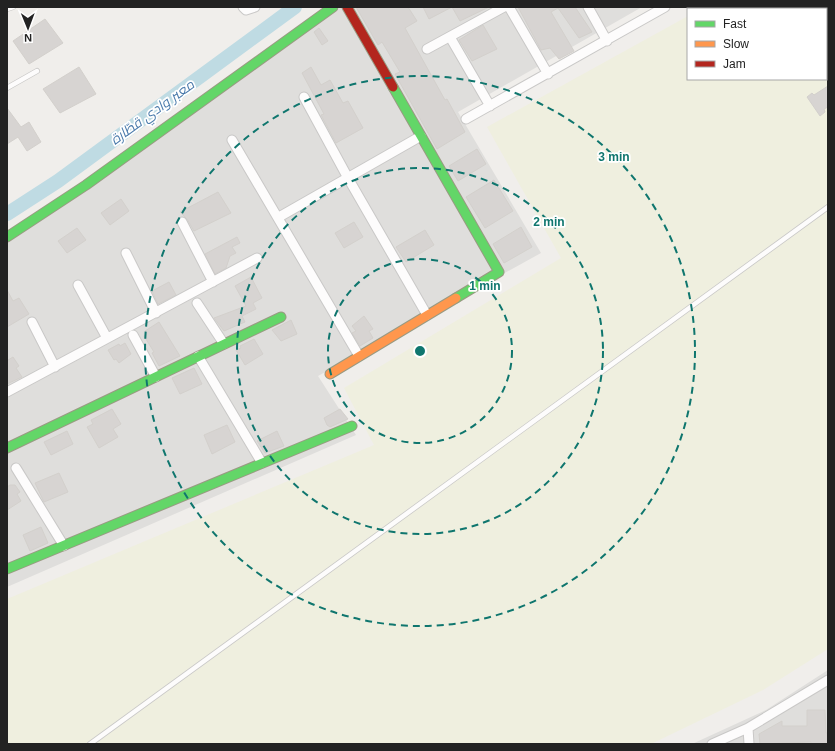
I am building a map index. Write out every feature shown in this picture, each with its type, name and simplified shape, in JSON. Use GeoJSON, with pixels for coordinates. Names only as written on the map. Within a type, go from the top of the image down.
{"type":"FeatureCollection","features":[{"type":"Feature","properties":{"kind":"street"},"geometry":{"type":"LineString","coordinates":[[243,7],[246,10],[255,7]]}},
{"type":"Feature","properties":{"kind":"street"},"geometry":{"type":"LineString","coordinates":[[7,237],[86,184],[333,7]]}},
{"type":"Feature","properties":{"kind":"street"},"geometry":{"type":"LineString","coordinates":[[330,374],[499,272],[347,7]]}},
{"type":"Feature","properties":{"kind":"street"},"geometry":{"type":"LineString","coordinates":[[427,49],[504,7]]}},
{"type":"Feature","properties":{"kind":"street"},"geometry":{"type":"LineString","coordinates":[[508,7],[548,74]]}},
{"type":"Feature","properties":{"kind":"street"},"geometry":{"type":"LineString","coordinates":[[588,7],[607,41]]}},
{"type":"Feature","properties":{"kind":"street"},"geometry":{"type":"LineString","coordinates":[[645,7],[650,16]]}},
{"type":"Feature","properties":{"kind":"street"},"geometry":{"type":"LineString","coordinates":[[466,119],[607,41],[664,7]]}},
{"type":"Feature","properties":{"kind":"street"},"geometry":{"type":"LineString","coordinates":[[450,37],[490,106]]}},
{"type":"Feature","properties":{"kind":"street"},"geometry":{"type":"LineString","coordinates":[[304,97],[348,178],[427,315]]}},
{"type":"Feature","properties":{"kind":"street"},"geometry":{"type":"LineString","coordinates":[[278,217],[421,136]]}},
{"type":"Feature","properties":{"kind":"street"},"geometry":{"type":"LineString","coordinates":[[232,140],[359,356]]}},
{"type":"Feature","properties":{"kind":"street"},"geometry":{"type":"LineString","coordinates":[[182,222],[213,282]]}},
{"type":"Feature","properties":{"kind":"street"},"geometry":{"type":"LineString","coordinates":[[126,254],[156,313]]}},
{"type":"Feature","properties":{"kind":"street"},"geometry":{"type":"LineString","coordinates":[[7,392],[257,258]]}},
{"type":"Feature","properties":{"kind":"street"},"geometry":{"type":"LineString","coordinates":[[78,285],[107,338]]}},
{"type":"Feature","properties":{"kind":"street"},"geometry":{"type":"LineString","coordinates":[[197,303],[224,344]]}},
{"type":"Feature","properties":{"kind":"street"},"geometry":{"type":"LineString","coordinates":[[7,448],[281,317]]}},
{"type":"Feature","properties":{"kind":"street"},"geometry":{"type":"LineString","coordinates":[[32,322],[55,367]]}},
{"type":"Feature","properties":{"kind":"street"},"geometry":{"type":"LineString","coordinates":[[133,335],[156,377]]}},
{"type":"Feature","properties":{"kind":"street"},"geometry":{"type":"LineString","coordinates":[[198,356],[262,463]]}},
{"type":"Feature","properties":{"kind":"street"},"geometry":{"type":"LineString","coordinates":[[7,569],[352,426]]}},
{"type":"Feature","properties":{"kind":"street"},"geometry":{"type":"LineString","coordinates":[[16,468],[64,546]]}},
{"type":"Feature","properties":{"kind":"street"},"geometry":{"type":"LineString","coordinates":[[712,744],[748,728],[828,680]]}},
{"type":"Feature","properties":{"kind":"street"},"geometry":{"type":"LineString","coordinates":[[748,728],[749,744]]}},
{"type":"Feature","properties":{"kind":"lane"},"geometry":{"type":"LineString","coordinates":[[7,9],[14,7]]}},
{"type":"Feature","properties":{"kind":"lane"},"geometry":{"type":"LineString","coordinates":[[7,88],[36,71]]}},
{"type":"Feature","properties":{"kind":"lane"},"geometry":{"type":"LineString","coordinates":[[90,744],[828,207]]}},
{"type":"Feature","properties":{"kind":"shaded area"},"geometry":{"type":"Polygon","coordinates":[[[341,7],[642,7],[458,112],[541,253],[318,376],[356,435],[7,587],[7,243],[341,7]]]}},
{"type":"Feature","properties":{"kind":"shaded area"},"geometry":{"type":"Polygon","coordinates":[[[828,670],[828,744],[692,744],[766,710],[828,670]]]}},
{"type":"Feature","properties":{"kind":"green space"},"geometry":{"type":"Polygon","coordinates":[[[828,7],[828,649],[763,690],[651,744],[7,744],[7,599],[374,445],[344,388],[561,258],[487,127],[687,17],[687,80],[827,80],[827,8],[702,8],[828,7]]]}},
{"type":"Feature","properties":{"kind":"building"},"geometry":{"type":"Polygon","coordinates":[[[356,7],[408,7],[417,21],[405,28],[445,100],[447,99],[465,132],[437,149],[395,74],[400,72],[382,42],[378,45],[356,7]]]}},
{"type":"Feature","properties":{"kind":"building"},"geometry":{"type":"Polygon","coordinates":[[[423,7],[452,7],[429,19],[423,7]]]}},
{"type":"Feature","properties":{"kind":"building"},"geometry":{"type":"Polygon","coordinates":[[[452,7],[489,7],[460,21],[452,7]]]}},
{"type":"Feature","properties":{"kind":"building"},"geometry":{"type":"Polygon","coordinates":[[[518,7],[575,7],[592,32],[579,38],[558,8],[551,12],[574,51],[559,59],[550,48],[541,50],[518,7]]]}},
{"type":"Feature","properties":{"kind":"building"},"geometry":{"type":"Polygon","coordinates":[[[45,19],[63,43],[29,64],[13,41],[45,19]]]}},
{"type":"Feature","properties":{"kind":"building"},"geometry":{"type":"Polygon","coordinates":[[[483,25],[497,49],[472,61],[459,40],[483,25]]]}},
{"type":"Feature","properties":{"kind":"building"},"geometry":{"type":"Polygon","coordinates":[[[319,28],[328,41],[322,45],[314,32],[319,28]]]}},
{"type":"Feature","properties":{"kind":"building"},"geometry":{"type":"Polygon","coordinates":[[[79,67],[96,94],[60,113],[43,89],[79,67]]]}},
{"type":"Feature","properties":{"kind":"building"},"geometry":{"type":"Polygon","coordinates":[[[311,67],[321,85],[330,80],[343,103],[348,101],[363,128],[336,143],[321,115],[324,114],[302,73],[311,67]]]}},
{"type":"Feature","properties":{"kind":"building"},"geometry":{"type":"Polygon","coordinates":[[[828,86],[828,107],[824,109],[825,112],[820,116],[807,97],[812,93],[814,95],[828,86]]]}},
{"type":"Feature","properties":{"kind":"building"},"geometry":{"type":"Polygon","coordinates":[[[7,108],[21,127],[29,122],[41,142],[27,151],[18,137],[7,144],[7,108]]]}},
{"type":"Feature","properties":{"kind":"building"},"geometry":{"type":"Polygon","coordinates":[[[477,149],[486,164],[458,181],[449,166],[477,149]]]}},
{"type":"Feature","properties":{"kind":"building"},"geometry":{"type":"Polygon","coordinates":[[[494,180],[513,211],[485,228],[466,197],[494,180]]]}},
{"type":"Feature","properties":{"kind":"building"},"geometry":{"type":"Polygon","coordinates":[[[218,192],[231,213],[194,231],[187,219],[180,212],[218,192]]]}},
{"type":"Feature","properties":{"kind":"building"},"geometry":{"type":"Polygon","coordinates":[[[121,199],[129,211],[110,225],[101,213],[121,199]]]}},
{"type":"Feature","properties":{"kind":"building"},"geometry":{"type":"Polygon","coordinates":[[[354,222],[363,237],[344,248],[335,233],[354,222]]]}},
{"type":"Feature","properties":{"kind":"building"},"geometry":{"type":"Polygon","coordinates":[[[521,227],[532,247],[504,263],[493,244],[521,227]]]}},
{"type":"Feature","properties":{"kind":"building"},"geometry":{"type":"Polygon","coordinates":[[[77,228],[86,240],[67,253],[58,241],[77,228]]]}},
{"type":"Feature","properties":{"kind":"building"},"geometry":{"type":"Polygon","coordinates":[[[425,230],[434,245],[406,262],[396,247],[425,230]]]}},
{"type":"Feature","properties":{"kind":"building"},"geometry":{"type":"Polygon","coordinates":[[[237,237],[240,243],[232,247],[236,253],[230,256],[226,268],[215,274],[205,254],[237,237]]]}},
{"type":"Feature","properties":{"kind":"building"},"geometry":{"type":"Polygon","coordinates":[[[251,277],[262,298],[253,303],[256,309],[242,316],[245,322],[224,331],[214,318],[246,306],[235,286],[251,277]]]}},
{"type":"Feature","properties":{"kind":"building"},"geometry":{"type":"Polygon","coordinates":[[[169,282],[176,295],[158,304],[152,291],[169,282]]]}},
{"type":"Feature","properties":{"kind":"building"},"geometry":{"type":"Polygon","coordinates":[[[7,290],[13,301],[19,298],[29,314],[7,327],[7,290]]]}},
{"type":"Feature","properties":{"kind":"building"},"geometry":{"type":"Polygon","coordinates":[[[364,316],[373,329],[369,331],[373,338],[360,346],[352,333],[356,331],[352,326],[364,316]]]}},
{"type":"Feature","properties":{"kind":"building"},"geometry":{"type":"Polygon","coordinates":[[[291,320],[297,334],[281,341],[272,330],[291,320]]]}},
{"type":"Feature","properties":{"kind":"building"},"geometry":{"type":"Polygon","coordinates":[[[159,322],[180,356],[159,366],[152,353],[154,352],[144,336],[147,334],[145,331],[159,322]]]}},
{"type":"Feature","properties":{"kind":"building"},"geometry":{"type":"Polygon","coordinates":[[[254,339],[263,354],[245,365],[236,350],[241,348],[240,346],[254,339]]]}},
{"type":"Feature","properties":{"kind":"building"},"geometry":{"type":"Polygon","coordinates":[[[125,343],[131,354],[119,363],[116,359],[114,360],[108,350],[119,344],[120,346],[125,343]]]}},
{"type":"Feature","properties":{"kind":"building"},"geometry":{"type":"Polygon","coordinates":[[[13,357],[19,366],[16,368],[22,377],[7,384],[7,363],[8,360],[13,357]]]}},
{"type":"Feature","properties":{"kind":"building"},"geometry":{"type":"Polygon","coordinates":[[[194,368],[202,384],[180,394],[172,378],[194,368]]]}},
{"type":"Feature","properties":{"kind":"building"},"geometry":{"type":"Polygon","coordinates":[[[112,409],[121,424],[113,429],[118,437],[99,448],[87,427],[93,424],[91,420],[112,409]]]}},
{"type":"Feature","properties":{"kind":"building"},"geometry":{"type":"Polygon","coordinates":[[[340,409],[348,419],[330,427],[327,425],[324,418],[340,409]]]}},
{"type":"Feature","properties":{"kind":"building"},"geometry":{"type":"Polygon","coordinates":[[[227,425],[235,442],[212,454],[204,435],[227,425]]]}},
{"type":"Feature","properties":{"kind":"building"},"geometry":{"type":"Polygon","coordinates":[[[67,431],[73,444],[51,455],[44,442],[67,431]]]}},
{"type":"Feature","properties":{"kind":"building"},"geometry":{"type":"Polygon","coordinates":[[[277,431],[284,446],[265,453],[257,441],[277,431]]]}},
{"type":"Feature","properties":{"kind":"building"},"geometry":{"type":"Polygon","coordinates":[[[59,473],[68,492],[44,502],[35,483],[59,473]]]}},
{"type":"Feature","properties":{"kind":"building"},"geometry":{"type":"Polygon","coordinates":[[[10,485],[15,485],[20,492],[17,494],[21,501],[7,510],[7,487],[10,485]]]}},
{"type":"Feature","properties":{"kind":"building"},"geometry":{"type":"Polygon","coordinates":[[[41,527],[48,543],[30,551],[23,535],[41,527]]]}},
{"type":"Feature","properties":{"kind":"building"},"geometry":{"type":"Polygon","coordinates":[[[807,710],[825,710],[828,744],[811,744],[811,742],[760,744],[759,734],[782,721],[782,726],[807,726],[807,710]]]}},
{"type":"Feature","properties":{"kind":"waterway","name":"معبر وادي قطّارة"},"geometry":{"type":"LineString","coordinates":[[7,214],[58,181],[295,7]]}},
{"type":"Feature","properties":{"kind":"traffic: fast"},"geometry":{"type":"LineString","coordinates":[[7,237],[86,185],[333,7]]}},
{"type":"Feature","properties":{"kind":"traffic: fast"},"geometry":{"type":"LineString","coordinates":[[393,87],[499,272],[456,298]]}},
{"type":"Feature","properties":{"kind":"traffic: fast"},"geometry":{"type":"LineString","coordinates":[[7,448],[281,317]]}},
{"type":"Feature","properties":{"kind":"traffic: fast"},"geometry":{"type":"LineString","coordinates":[[7,569],[352,426]]}},
{"type":"Feature","properties":{"kind":"traffic: slow"},"geometry":{"type":"LineString","coordinates":[[330,374],[456,298]]}},
{"type":"Feature","properties":{"kind":"traffic: jam"},"geometry":{"type":"LineString","coordinates":[[347,7],[393,87]]}}]}
